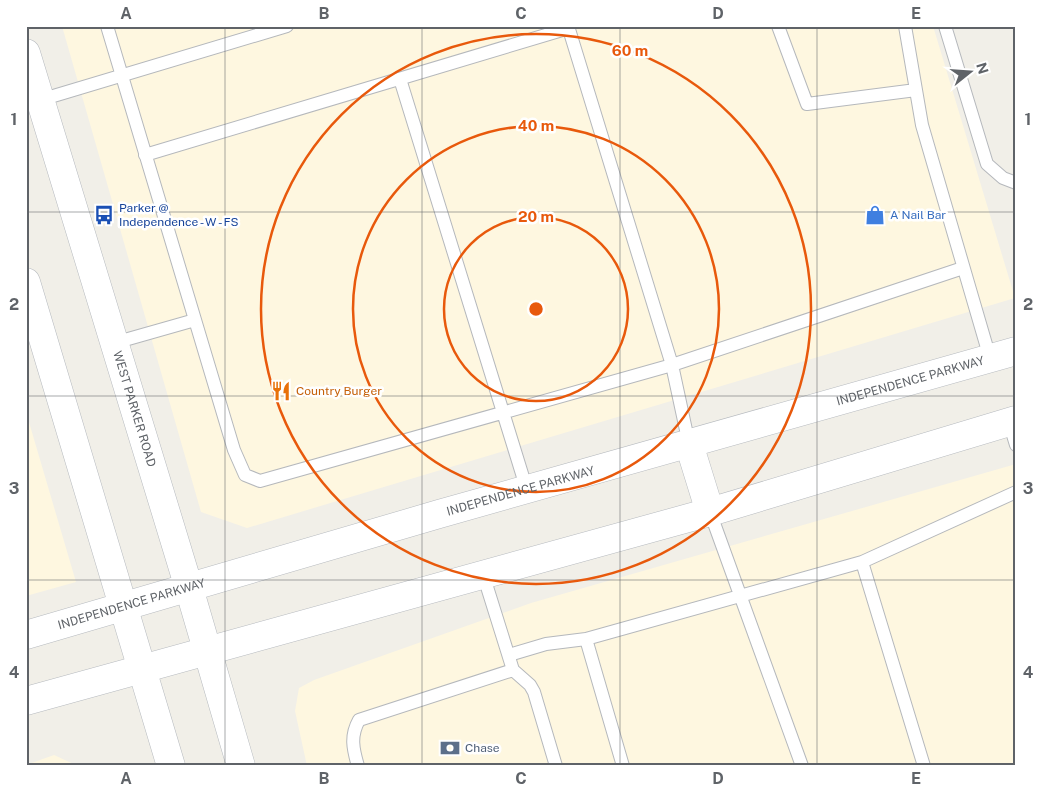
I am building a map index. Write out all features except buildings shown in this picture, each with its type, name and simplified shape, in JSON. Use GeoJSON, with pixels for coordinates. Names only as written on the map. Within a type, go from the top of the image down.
{"type":"FeatureCollection","features":[{"type":"Feature","properties":{"kind":"main road","name":"WEST PARKER ROAD"},"geometry":{"type":"LineString","coordinates":[[26,53],[33,102],[114,343],[241,766]]}},
{"type":"Feature","properties":{"kind":"main road"},"geometry":{"type":"LineString","coordinates":[[26,282],[39,340],[124,606],[171,766]]}},
{"type":"Feature","properties":{"kind":"main road","name":"INDEPENDENCE PARKWAY"},"geometry":{"type":"LineString","coordinates":[[26,635],[1016,351]]}},
{"type":"Feature","properties":{"kind":"main road"},"geometry":{"type":"LineString","coordinates":[[26,701],[1014,429]]}},
{"type":"Feature","properties":{"kind":"main road"},"geometry":{"type":"LineString","coordinates":[[689,444],[710,512]]}},
{"type":"Feature","properties":{"kind":"lane"},"geometry":{"type":"LineString","coordinates":[[107,26],[238,458],[245,475],[260,481],[672,365],[963,268]]}},
{"type":"Feature","properties":{"kind":"lane"},"geometry":{"type":"LineString","coordinates":[[33,102],[287,26]]}},
{"type":"Feature","properties":{"kind":"lane"},"geometry":{"type":"LineString","coordinates":[[778,26],[807,104],[916,90]]}},
{"type":"Feature","properties":{"kind":"lane"},"geometry":{"type":"LineString","coordinates":[[905,26],[922,125],[990,358]]}},
{"type":"Feature","properties":{"kind":"lane"},"geometry":{"type":"LineString","coordinates":[[945,26],[987,164],[1004,178],[1016,183]]}},
{"type":"Feature","properties":{"kind":"lane"},"geometry":{"type":"LineString","coordinates":[[145,155],[568,27],[672,365],[689,444]]}},
{"type":"Feature","properties":{"kind":"lane"},"geometry":{"type":"LineString","coordinates":[[400,79],[527,490]]}},
{"type":"Feature","properties":{"kind":"lane"},"geometry":{"type":"LineString","coordinates":[[114,343],[195,320]]}},
{"type":"Feature","properties":{"kind":"lane"},"geometry":{"type":"LineString","coordinates":[[509,655],[546,644],[586,639],[862,562],[1016,492]]}},
{"type":"Feature","properties":{"kind":"lane"},"geometry":{"type":"LineString","coordinates":[[710,512],[802,766]]}},
{"type":"Feature","properties":{"kind":"lane"},"geometry":{"type":"LineString","coordinates":[[862,562],[924,766]]}},
{"type":"Feature","properties":{"kind":"lane"},"geometry":{"type":"LineString","coordinates":[[483,574],[513,670],[530,685],[534,692],[556,766]]}},
{"type":"Feature","properties":{"kind":"lane"},"geometry":{"type":"LineString","coordinates":[[586,639],[622,766]]}},
{"type":"Feature","properties":{"kind":"lane"},"geometry":{"type":"LineString","coordinates":[[358,766],[353,738],[355,727],[359,720],[513,670]]}},
{"type":"Feature","properties":{"kind":"shaded area"},"geometry":{"type":"Polygon","coordinates":[[[62,26],[933,26],[1015,298],[247,528],[201,512],[62,26]]]}},
{"type":"Feature","properties":{"kind":"shaded area"},"geometry":{"type":"Polygon","coordinates":[[[26,412],[76,582],[26,596],[26,412]]]}},
{"type":"Feature","properties":{"kind":"shaded area"},"geometry":{"type":"Polygon","coordinates":[[[1016,464],[1016,766],[307,766],[295,711],[299,688],[314,680],[531,603],[1016,464]]]}},
{"type":"Feature","properties":{"kind":"shaded area"},"geometry":{"type":"Polygon","coordinates":[[[54,755],[78,766],[26,766],[26,765],[54,755]]]}},
{"type":"Feature","properties":{"kind":"place","name":"Parker @ Independence - W - FS"},"geometry":{"type":"Point","coordinates":[104,215]}},
{"type":"Feature","properties":{"kind":"place","name":"A Nail Bar"},"geometry":{"type":"Point","coordinates":[875,215]}},
{"type":"Feature","properties":{"kind":"place","name":"Country Burger"},"geometry":{"type":"Point","coordinates":[281,391]}},
{"type":"Feature","properties":{"kind":"place","name":"Chase"},"geometry":{"type":"Point","coordinates":[450,748]}}]}
